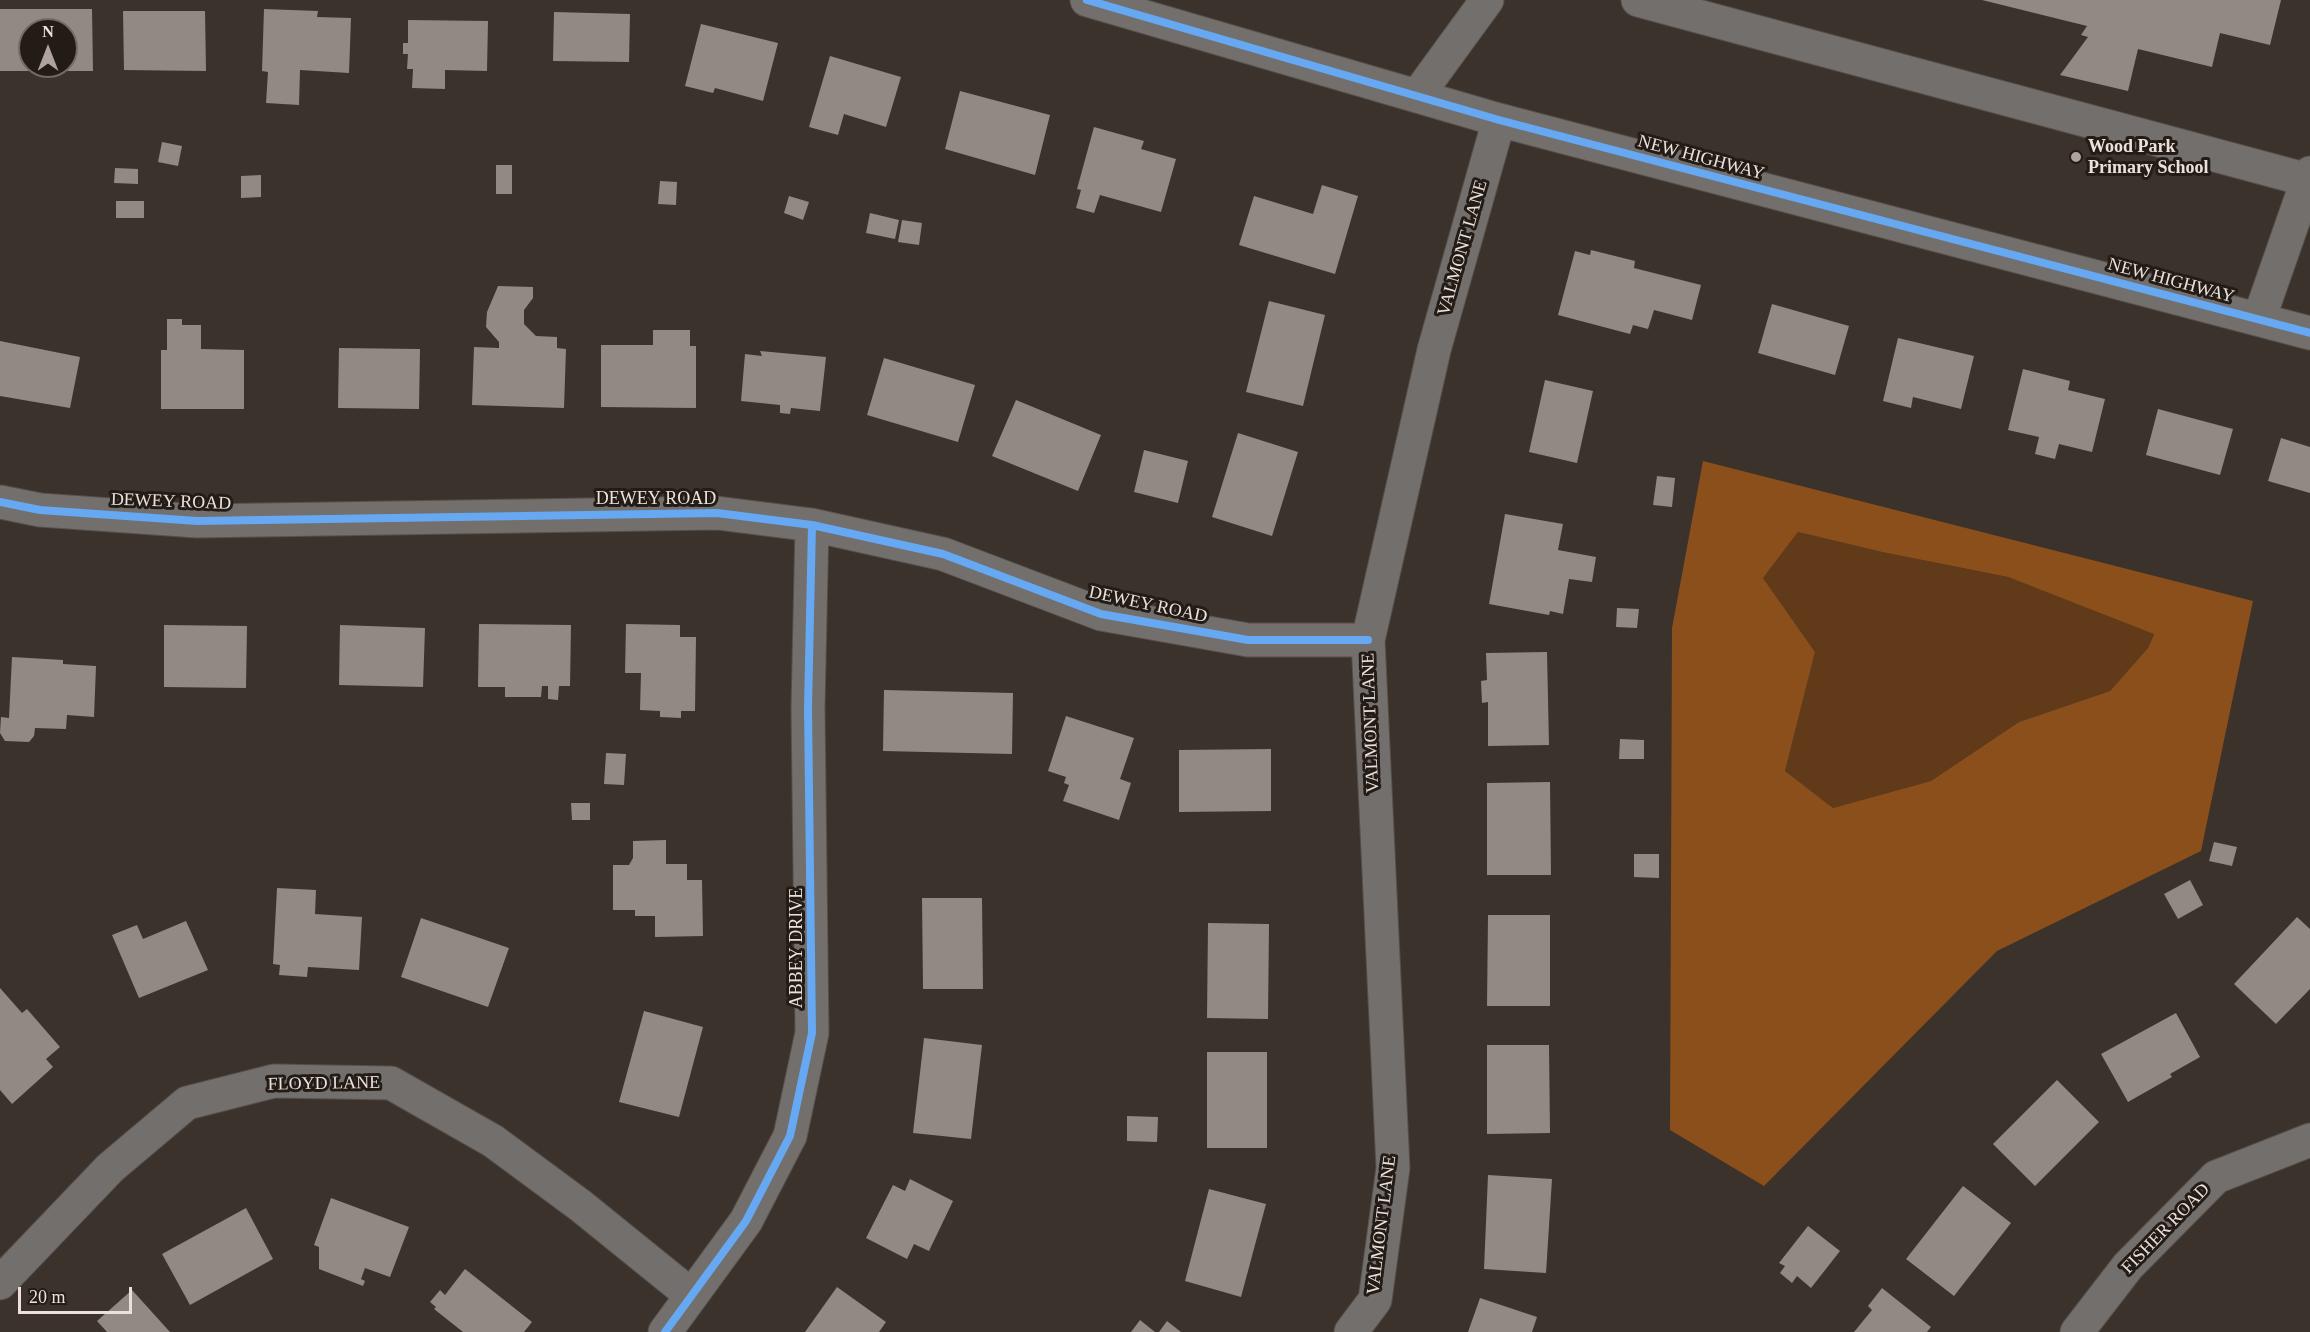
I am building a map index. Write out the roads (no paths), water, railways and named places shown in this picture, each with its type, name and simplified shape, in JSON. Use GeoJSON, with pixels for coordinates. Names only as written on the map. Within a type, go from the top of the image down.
{"type":"FeatureCollection","features":[{"type":"Feature","properties":{"kind":"street","name":"NEW HIGHWAY"},"geometry":{"type":"LineString","coordinates":[[1087,0],[1499,120],[2310,333]]}},
{"type":"Feature","properties":{"kind":"street"},"geometry":{"type":"LineString","coordinates":[[1416,96],[1486,0]]}},
{"type":"Feature","properties":{"kind":"street"},"geometry":{"type":"LineString","coordinates":[[1638,0],[2309,176],[2259,319]]}},
{"type":"Feature","properties":{"kind":"street","name":"VALMONT LANE"},"geometry":{"type":"LineString","coordinates":[[1351,1332],[1375,1300],[1393,1168],[1368,640],[1434,350],[1499,120]]}},
{"type":"Feature","properties":{"kind":"street","name":"DEWEY ROAD"},"geometry":{"type":"LineString","coordinates":[[0,502],[40,510],[197,520],[717,513],[812,525],[944,554],[1101,614],[1248,640],[1368,640]]}},
{"type":"Feature","properties":{"kind":"street","name":"ABBEY DRIVE"},"geometry":{"type":"LineString","coordinates":[[665,1332],[746,1221],[790,1136],[812,1033],[808,708],[812,525]]}},
{"type":"Feature","properties":{"kind":"street","name":"FLOYD LANE"},"geometry":{"type":"LineString","coordinates":[[0,1283],[110,1168],[187,1103],[274,1081],[391,1083],[493,1141],[581,1206],[691,1295]]}},
{"type":"Feature","properties":{"kind":"street","name":"FISHER ROAD"},"geometry":{"type":"LineString","coordinates":[[2077,1332],[2128,1266],[2216,1177],[2310,1140]]}},
{"type":"Feature","properties":{"kind":"place","name":"Wood Park Primary School"},"geometry":{"type":"Point","coordinates":[2076,157]}}]}
